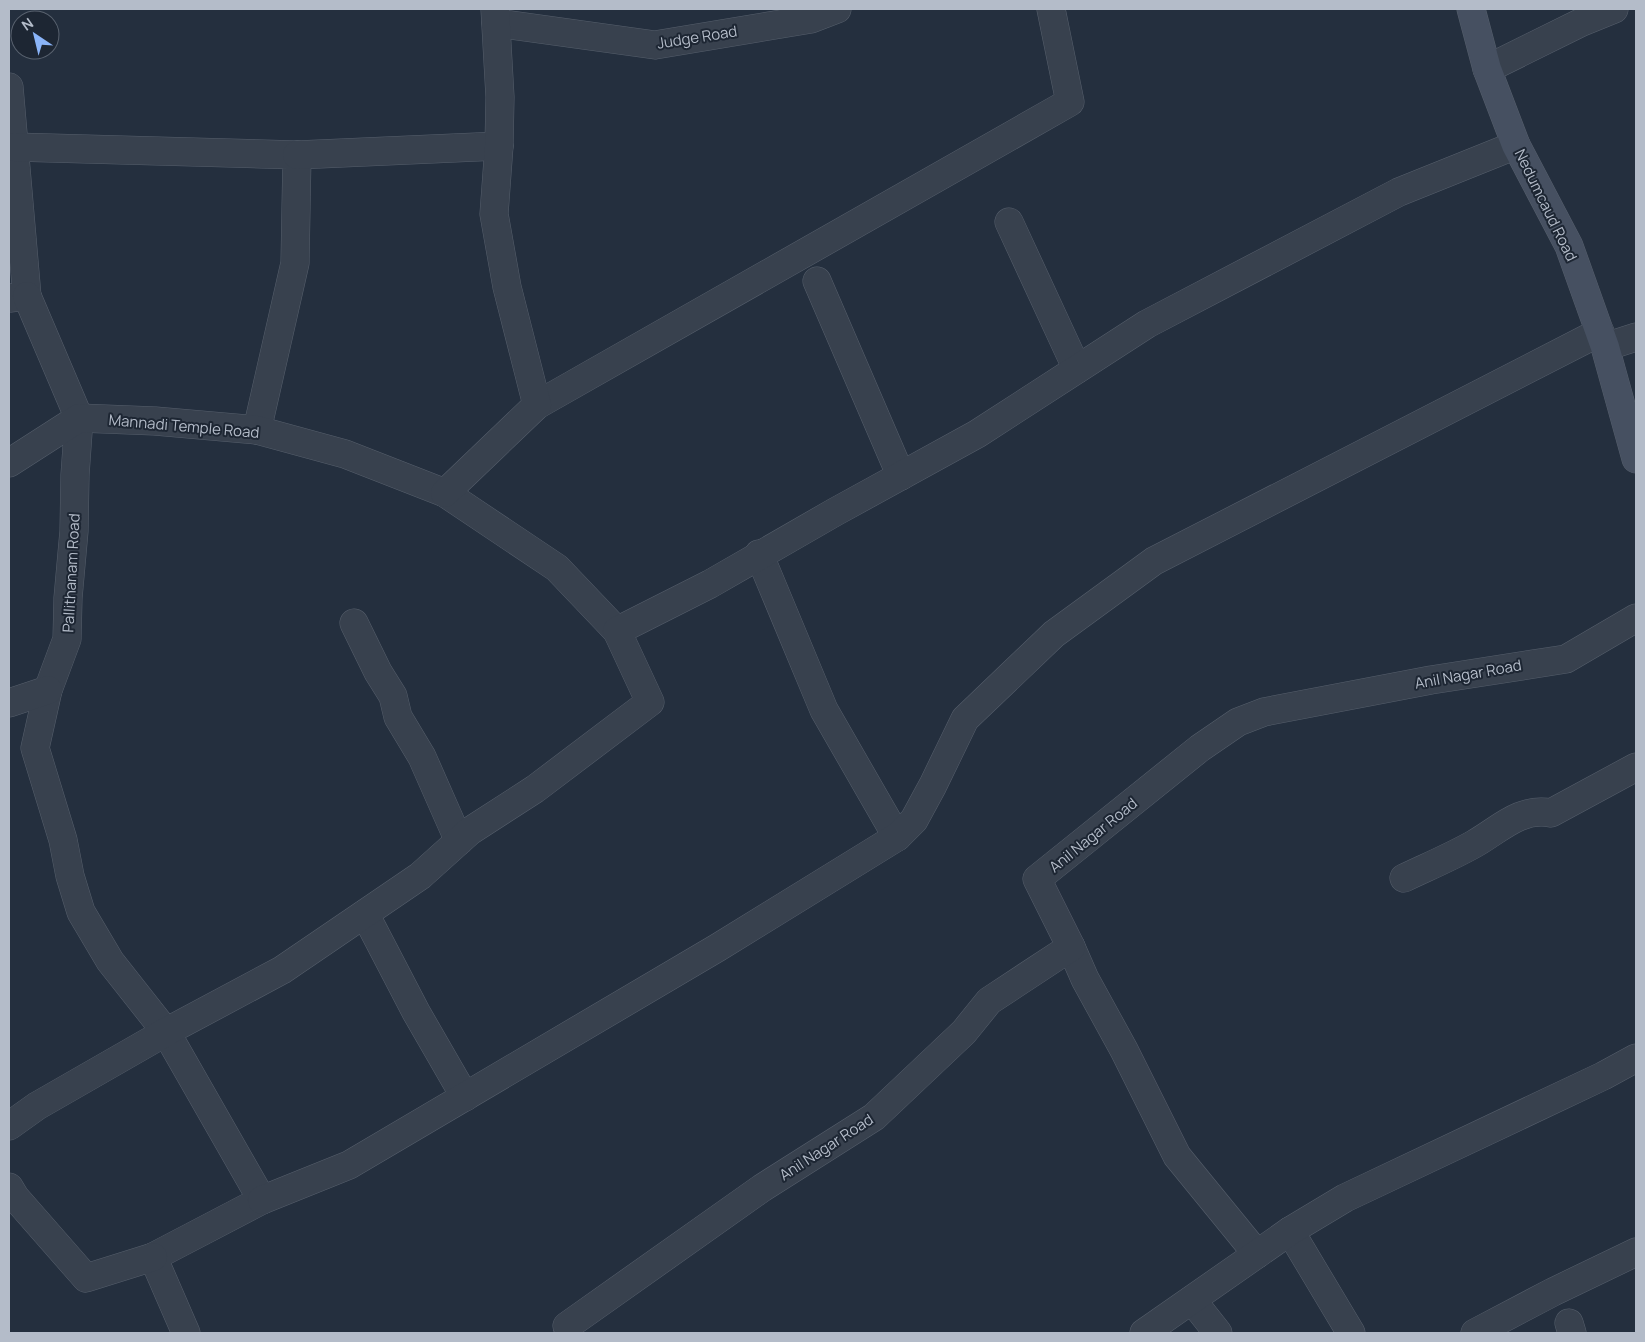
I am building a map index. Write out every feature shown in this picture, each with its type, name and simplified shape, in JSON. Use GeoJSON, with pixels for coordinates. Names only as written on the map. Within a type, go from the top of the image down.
{"type":"FeatureCollection","features":[{"type":"Feature","properties":{"kind":"main road","name":"Nedumcaud Road"},"geometry":{"type":"LineString","coordinates":[[1472,9],[1487,69],[1516,145],[1569,246],[1602,340],[1636,459]]}},
{"type":"Feature","properties":{"kind":"street","name":"Judge Road"},"geometry":{"type":"LineString","coordinates":[[496,16],[655,45],[811,19],[837,9]]}},
{"type":"Feature","properties":{"kind":"street"},"geometry":{"type":"LineString","coordinates":[[445,493],[537,405],[1070,102],[1050,9]]}},
{"type":"Feature","properties":{"kind":"street"},"geometry":{"type":"LineString","coordinates":[[1487,69],[1582,22],[1614,9]]}},
{"type":"Feature","properties":{"kind":"street"},"geometry":{"type":"LineString","coordinates":[[496,16],[500,97],[499,146],[494,214],[506,287],[537,405]]}},
{"type":"Feature","properties":{"kind":"street","name":"Pallithanam Road"},"geometry":{"type":"LineString","coordinates":[[9,88],[14,147],[18,297],[80,418],[75,475],[74,531],[68,598],[68,639],[48,690],[35,748],[63,840],[70,876],[81,912],[110,961],[166,1032],[262,1200]]}},
{"type":"Feature","properties":{"kind":"street"},"geometry":{"type":"LineString","coordinates":[[617,632],[710,584],[760,554],[977,434],[1147,324],[1398,192],[1516,145]]}},
{"type":"Feature","properties":{"kind":"street"},"geometry":{"type":"LineString","coordinates":[[14,147],[297,155],[499,146]]}},
{"type":"Feature","properties":{"kind":"street"},"geometry":{"type":"LineString","coordinates":[[256,430],[295,263],[297,155]]}},
{"type":"Feature","properties":{"kind":"street"},"geometry":{"type":"LineString","coordinates":[[1009,222],[1077,369]]}},
{"type":"Feature","properties":{"kind":"street"},"geometry":{"type":"LineString","coordinates":[[817,281],[901,476]]}},
{"type":"Feature","properties":{"kind":"street"},"geometry":{"type":"LineString","coordinates":[[9,1187],[15,1198],[86,1278],[153,1257],[262,1200],[350,1165],[717,948],[897,837],[914,820],[965,718],[1054,634],[1154,561],[1602,340],[1636,337]]}},
{"type":"Feature","properties":{"kind":"street"},"geometry":{"type":"LineString","coordinates":[[9,462],[80,418]]}},
{"type":"Feature","properties":{"kind":"street","name":"Mannadi Temple Road"},"geometry":{"type":"LineString","coordinates":[[80,418],[155,421],[256,430],[345,454],[445,493],[558,568],[617,632],[650,702],[535,789],[470,831],[459,841]]}},
{"type":"Feature","properties":{"kind":"street"},"geometry":{"type":"LineString","coordinates":[[760,554],[824,710],[897,837]]}},
{"type":"Feature","properties":{"kind":"street","name":"Anil Nagar Road"},"geometry":{"type":"LineString","coordinates":[[562,1331],[762,1188],[874,1117],[964,1032],[989,1001],[1071,947],[1037,880],[1200,748],[1238,722],[1264,712],[1421,682],[1566,659],[1636,618]]}},
{"type":"Feature","properties":{"kind":"street"},"geometry":{"type":"LineString","coordinates":[[9,1126],[37,1106],[166,1032],[282,970],[420,876],[459,841],[422,757],[398,717],[392,696],[354,623]]}},
{"type":"Feature","properties":{"kind":"street"},"geometry":{"type":"LineString","coordinates":[[9,703],[48,690]]}},
{"type":"Feature","properties":{"kind":"street"},"geometry":{"type":"LineString","coordinates":[[1404,878],[1474,844],[1514,818],[1540,811],[1551,813],[1636,767]]}},
{"type":"Feature","properties":{"kind":"street"},"geometry":{"type":"LineString","coordinates":[[365,914],[416,1012],[465,1097]]}},
{"type":"Feature","properties":{"kind":"street"},"geometry":{"type":"LineString","coordinates":[[1071,947],[1085,979],[1124,1050],[1177,1156],[1257,1254]]}},
{"type":"Feature","properties":{"kind":"street"},"geometry":{"type":"LineString","coordinates":[[1144,1333],[1290,1231],[1345,1198],[1603,1076],[1636,1058]]}},
{"type":"Feature","properties":{"kind":"street"},"geometry":{"type":"LineString","coordinates":[[1290,1231],[1351,1333]]}},
{"type":"Feature","properties":{"kind":"street"},"geometry":{"type":"LineString","coordinates":[[1475,1333],[1553,1292],[1636,1252]]}},
{"type":"Feature","properties":{"kind":"street"},"geometry":{"type":"LineString","coordinates":[[153,1257],[186,1333]]}},
{"type":"Feature","properties":{"kind":"street"},"geometry":{"type":"LineString","coordinates":[[1192,1300],[1218,1333]]}}]}
